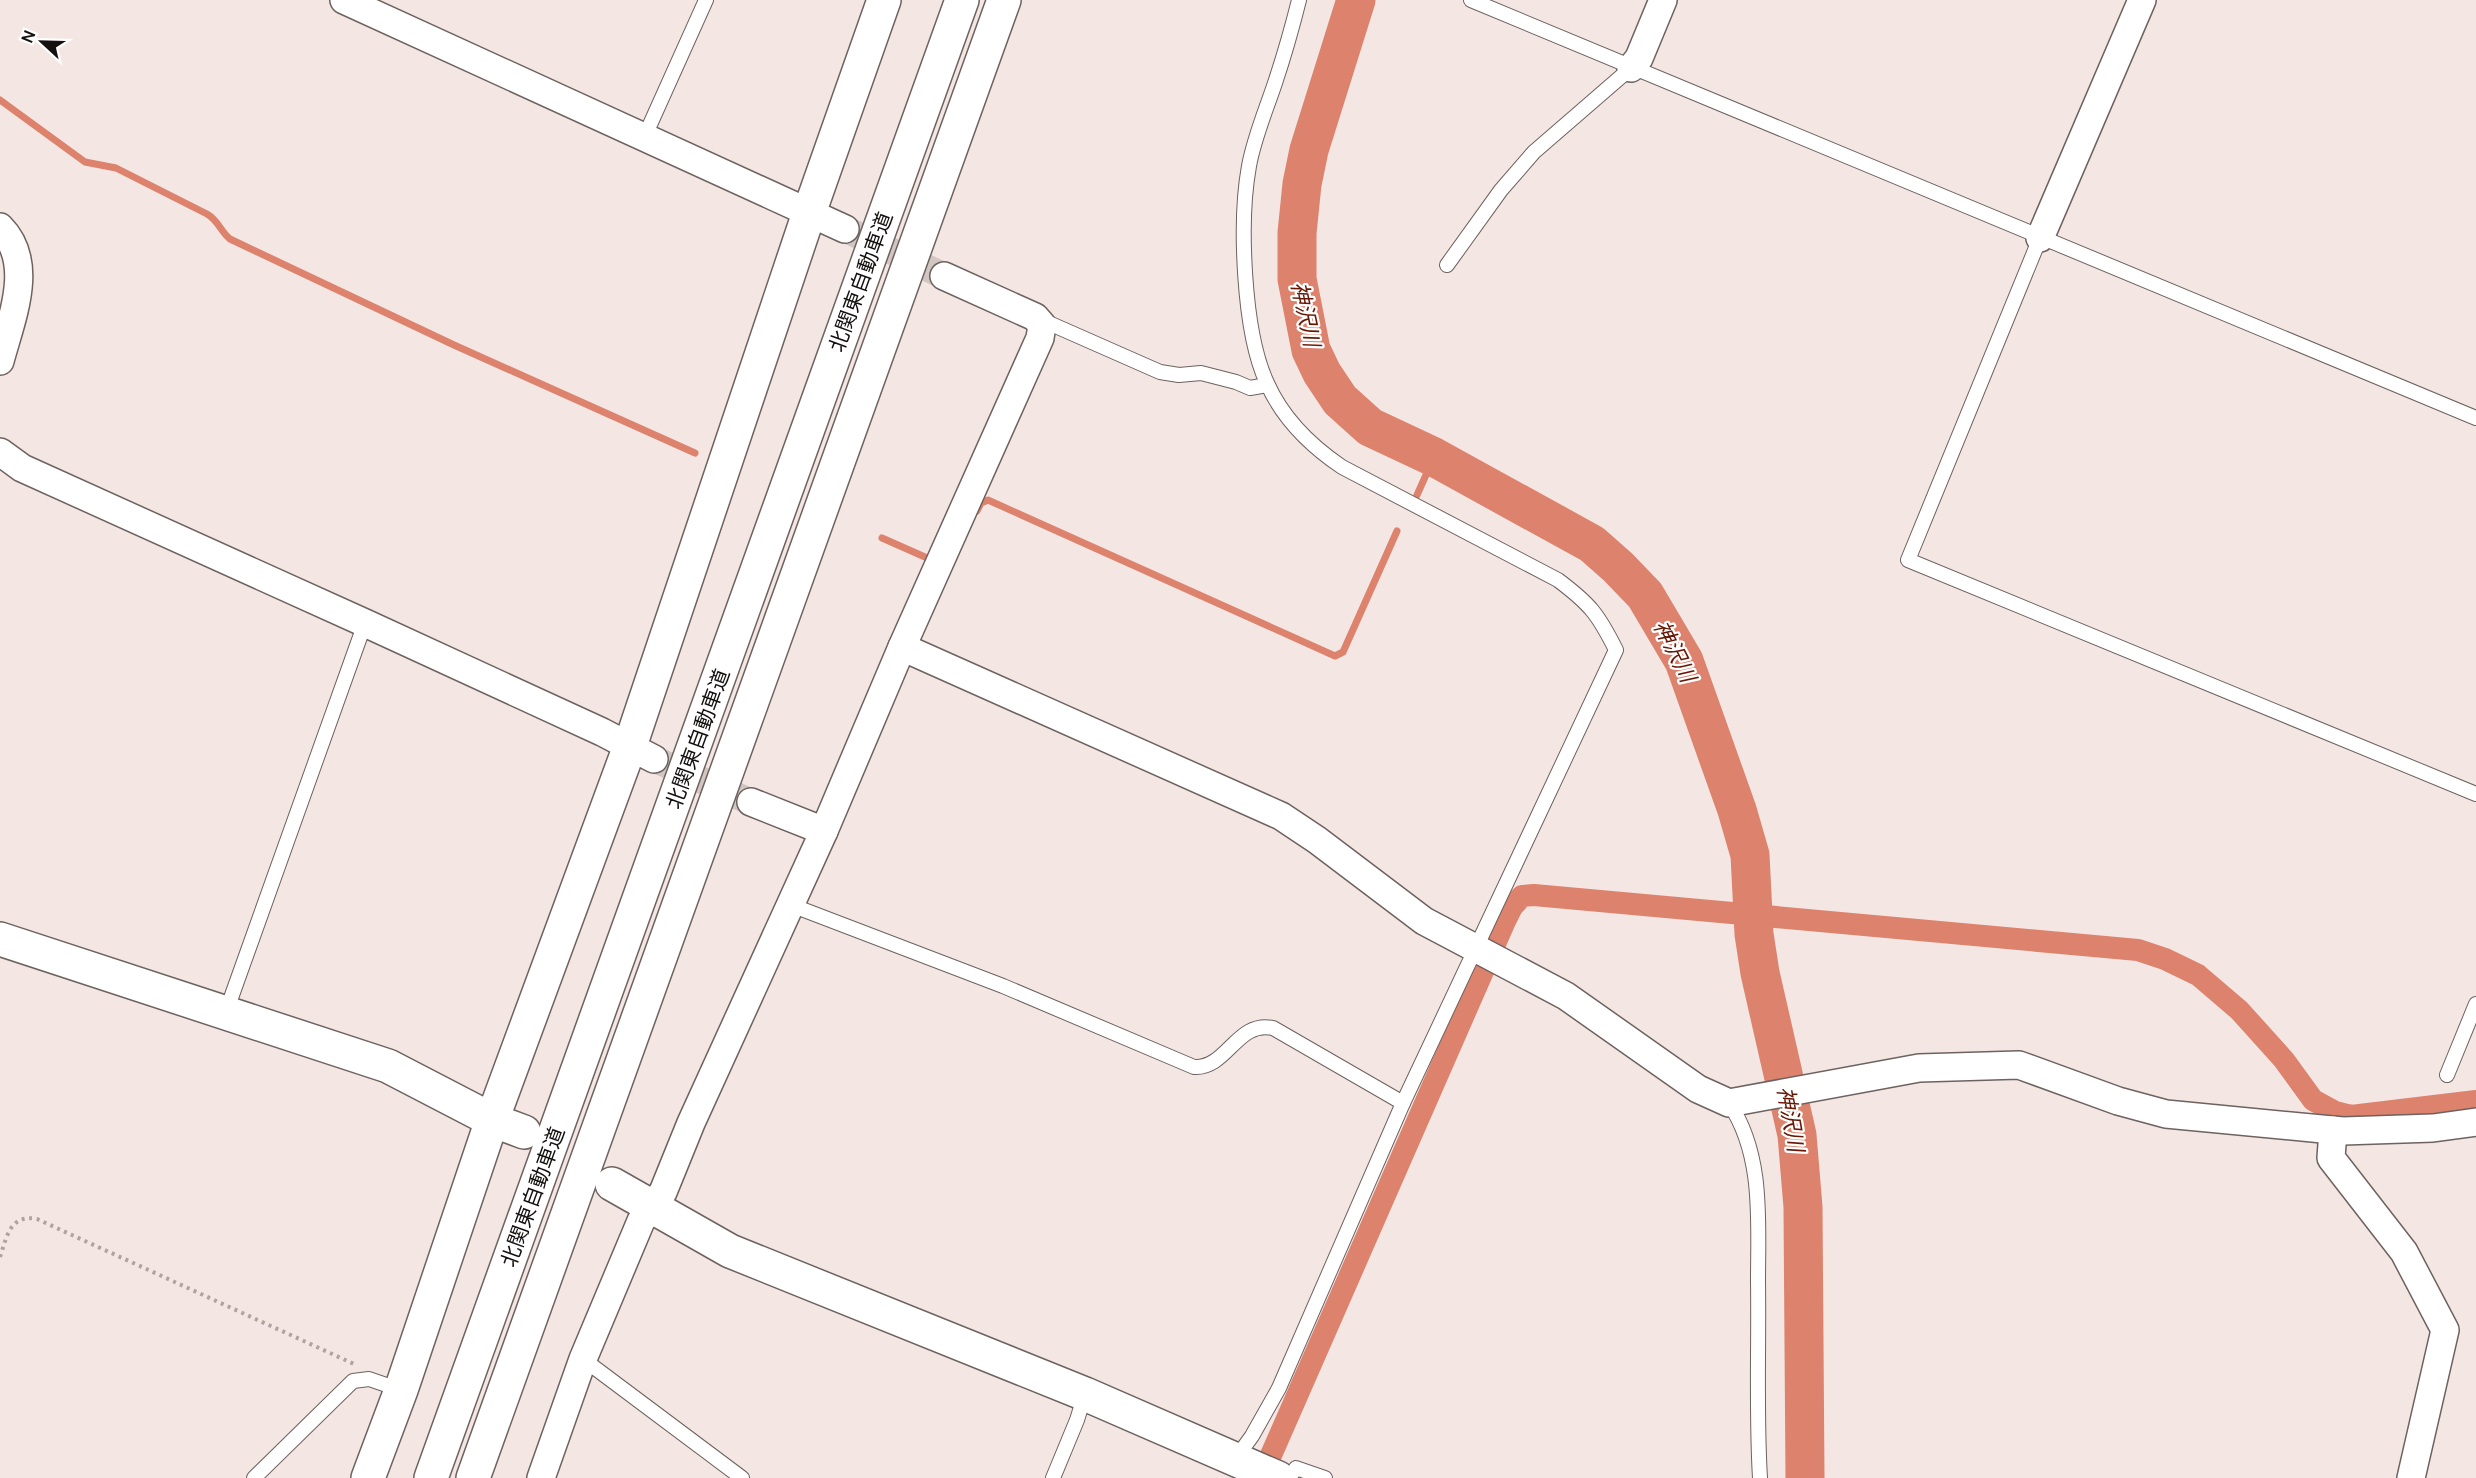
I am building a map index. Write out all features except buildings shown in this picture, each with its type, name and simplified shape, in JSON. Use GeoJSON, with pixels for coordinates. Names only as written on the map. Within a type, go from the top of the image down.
{"type":"FeatureCollection","features":[{"type":"Feature","properties":{"kind":"main road"},"geometry":{"type":"LineString","coordinates":[[368,1478],[401,1390],[492,1120],[642,752],[809,213],[884,0]]}},
{"type":"Feature","properties":{"kind":"main road","name":"北関東自動車道"},"geometry":{"type":"LineString","coordinates":[[431,1478],[962,0]]}},
{"type":"Feature","properties":{"kind":"main road","name":"北関東自動車道"},"geometry":{"type":"LineString","coordinates":[[473,1478],[1004,0]]}},
{"type":"Feature","properties":{"kind":"main road"},"geometry":{"type":"LineString","coordinates":[[0,939],[387,1066],[492,1120],[524,1132]]}},
{"type":"Feature","properties":{"kind":"main road"},"geometry":{"type":"LineString","coordinates":[[612,1184],[740,1255],[1085,1394],[1278,1478]]}},
{"type":"Feature","properties":{"kind":"street"},"geometry":{"type":"LineString","coordinates":[[344,0],[845,229]]}},
{"type":"Feature","properties":{"kind":"street"},"geometry":{"type":"LineString","coordinates":[[1631,68],[1639,58],[1663,0]]}},
{"type":"Feature","properties":{"kind":"street"},"geometry":{"type":"LineString","coordinates":[[2040,238],[2142,0]]}},
{"type":"Feature","properties":{"kind":"street"},"geometry":{"type":"LineString","coordinates":[[0,227],[12,242],[20,272],[18,290],[0,361]]}},
{"type":"Feature","properties":{"kind":"street"},"geometry":{"type":"LineString","coordinates":[[541,1478],[583,1359],[641,1221],[663,1192],[691,1123],[824,831],[902,647],[1040,338],[1042,325],[1035,317],[944,276]]}},
{"type":"Feature","properties":{"kind":"street"},"geometry":{"type":"LineString","coordinates":[[0,452],[22,468],[642,752]]}},
{"type":"Feature","properties":{"kind":"street"},"geometry":{"type":"LineString","coordinates":[[902,647],[1281,816],[1317,840],[1424,921],[1587,1010],[1698,1089],[1739,1102],[1919,1068],[2019,1065],[2118,1101],[2166,1114],[2333,1130],[2433,1128],[2476,1122]]}},
{"type":"Feature","properties":{"kind":"street"},"geometry":{"type":"LineString","coordinates":[[751,802],[824,831]]}},
{"type":"Feature","properties":{"kind":"street"},"geometry":{"type":"LineString","coordinates":[[2333,1130],[2331,1158],[2404,1252],[2445,1330],[2411,1478]]}},
{"type":"Feature","properties":{"kind":"lane"},"geometry":{"type":"LineString","coordinates":[[644,138],[706,0]]}},
{"type":"Feature","properties":{"kind":"lane"},"geometry":{"type":"LineString","coordinates":[[1242,1461],[1252,1436],[1279,1388],[1403,1103],[1486,953],[1616,650],[1601,619],[1582,597],[1558,580],[1328,458],[1310,443],[1288,417],[1267,385],[1256,348],[1246,271],[1244,234],[1249,167],[1299,0]]}},
{"type":"Feature","properties":{"kind":"lane"},"geometry":{"type":"LineString","coordinates":[[1471,0],[2476,418]]}},
{"type":"Feature","properties":{"kind":"lane"},"geometry":{"type":"LineString","coordinates":[[1447,265],[1501,189],[1534,152],[1631,68]]}},
{"type":"Feature","properties":{"kind":"lane"},"geometry":{"type":"LineString","coordinates":[[2040,238],[1908,560],[2476,794]]}},
{"type":"Feature","properties":{"kind":"lane"},"geometry":{"type":"LineString","coordinates":[[1042,325],[1051,324],[1160,372],[1179,375],[1201,373],[1250,388],[1267,385]]}},
{"type":"Feature","properties":{"kind":"lane"},"geometry":{"type":"LineString","coordinates":[[226,1012],[364,623]]}},
{"type":"Feature","properties":{"kind":"lane"},"geometry":{"type":"LineString","coordinates":[[791,905],[1004,986],[1194,1067],[1210,1064],[1249,1030],[1264,1026],[1273,1028],[1403,1103]]}},
{"type":"Feature","properties":{"kind":"lane"},"geometry":{"type":"LineString","coordinates":[[2447,1075],[2476,1004]]}},
{"type":"Feature","properties":{"kind":"lane"},"geometry":{"type":"LineString","coordinates":[[1739,1102],[1755,1168],[1760,1478]]}},
{"type":"Feature","properties":{"kind":"lane"},"geometry":{"type":"LineString","coordinates":[[583,1359],[742,1478]]}},
{"type":"Feature","properties":{"kind":"lane"},"geometry":{"type":"LineString","coordinates":[[254,1478],[352,1381],[362,1378],[401,1390]]}},
{"type":"Feature","properties":{"kind":"lane"},"geometry":{"type":"LineString","coordinates":[[1053,1478],[1085,1394]]}},
{"type":"Feature","properties":{"kind":"lane"},"geometry":{"type":"LineString","coordinates":[[1289,1478],[1296,1468],[1324,1478]]}},
{"type":"Feature","properties":{"kind":"path"},"geometry":{"type":"LineString","coordinates":[[0,1257],[13,1225],[27,1217],[37,1219],[352,1362],[362,1378]]}},
{"type":"Feature","properties":{"kind":"waterway","name":"神沢川"},"geometry":{"type":"LineString","coordinates":[[1356,0],[1309,150],[1302,184],[1297,233],[1297,279],[1311,350],[1322,373],[1340,400],[1370,427],[1434,457],[1592,544],[1645,595],[1684,661],[1737,810],[1750,855],[1754,934],[1760,973],[1797,1135],[1803,1207],[1805,1478]]}},
{"type":"Feature","properties":{"kind":"waterway"},"geometry":{"type":"LineString","coordinates":[[0,100],[85,162],[116,168],[207,214],[230,239],[454,345],[695,453]]}},
{"type":"Feature","properties":{"kind":"waterway"},"geometry":{"type":"LineString","coordinates":[[1417,495],[1434,457]]}},
{"type":"Feature","properties":{"kind":"waterway"},"geometry":{"type":"LineString","coordinates":[[977,511],[981,503],[988,500],[1335,656],[1343,652],[1397,531]]}},
{"type":"Feature","properties":{"kind":"waterway"},"geometry":{"type":"LineString","coordinates":[[882,538],[934,561]]}},
{"type":"Feature","properties":{"kind":"waterway"},"geometry":{"type":"LineString","coordinates":[[1261,1478],[1505,921],[1512,907],[1522,896],[1534,895],[2138,950],[2165,959],[2198,975],[2239,1010],[2284,1060],[2313,1100],[2335,1112],[2351,1116],[2476,1101]]}},
{"type":"Feature","properties":{"kind":"tunnel"},"geometry":{"type":"LineString","coordinates":[[845,229],[944,276]]}},
{"type":"Feature","properties":{"kind":"tunnel"},"geometry":{"type":"LineString","coordinates":[[654,759],[751,802]]}}]}
